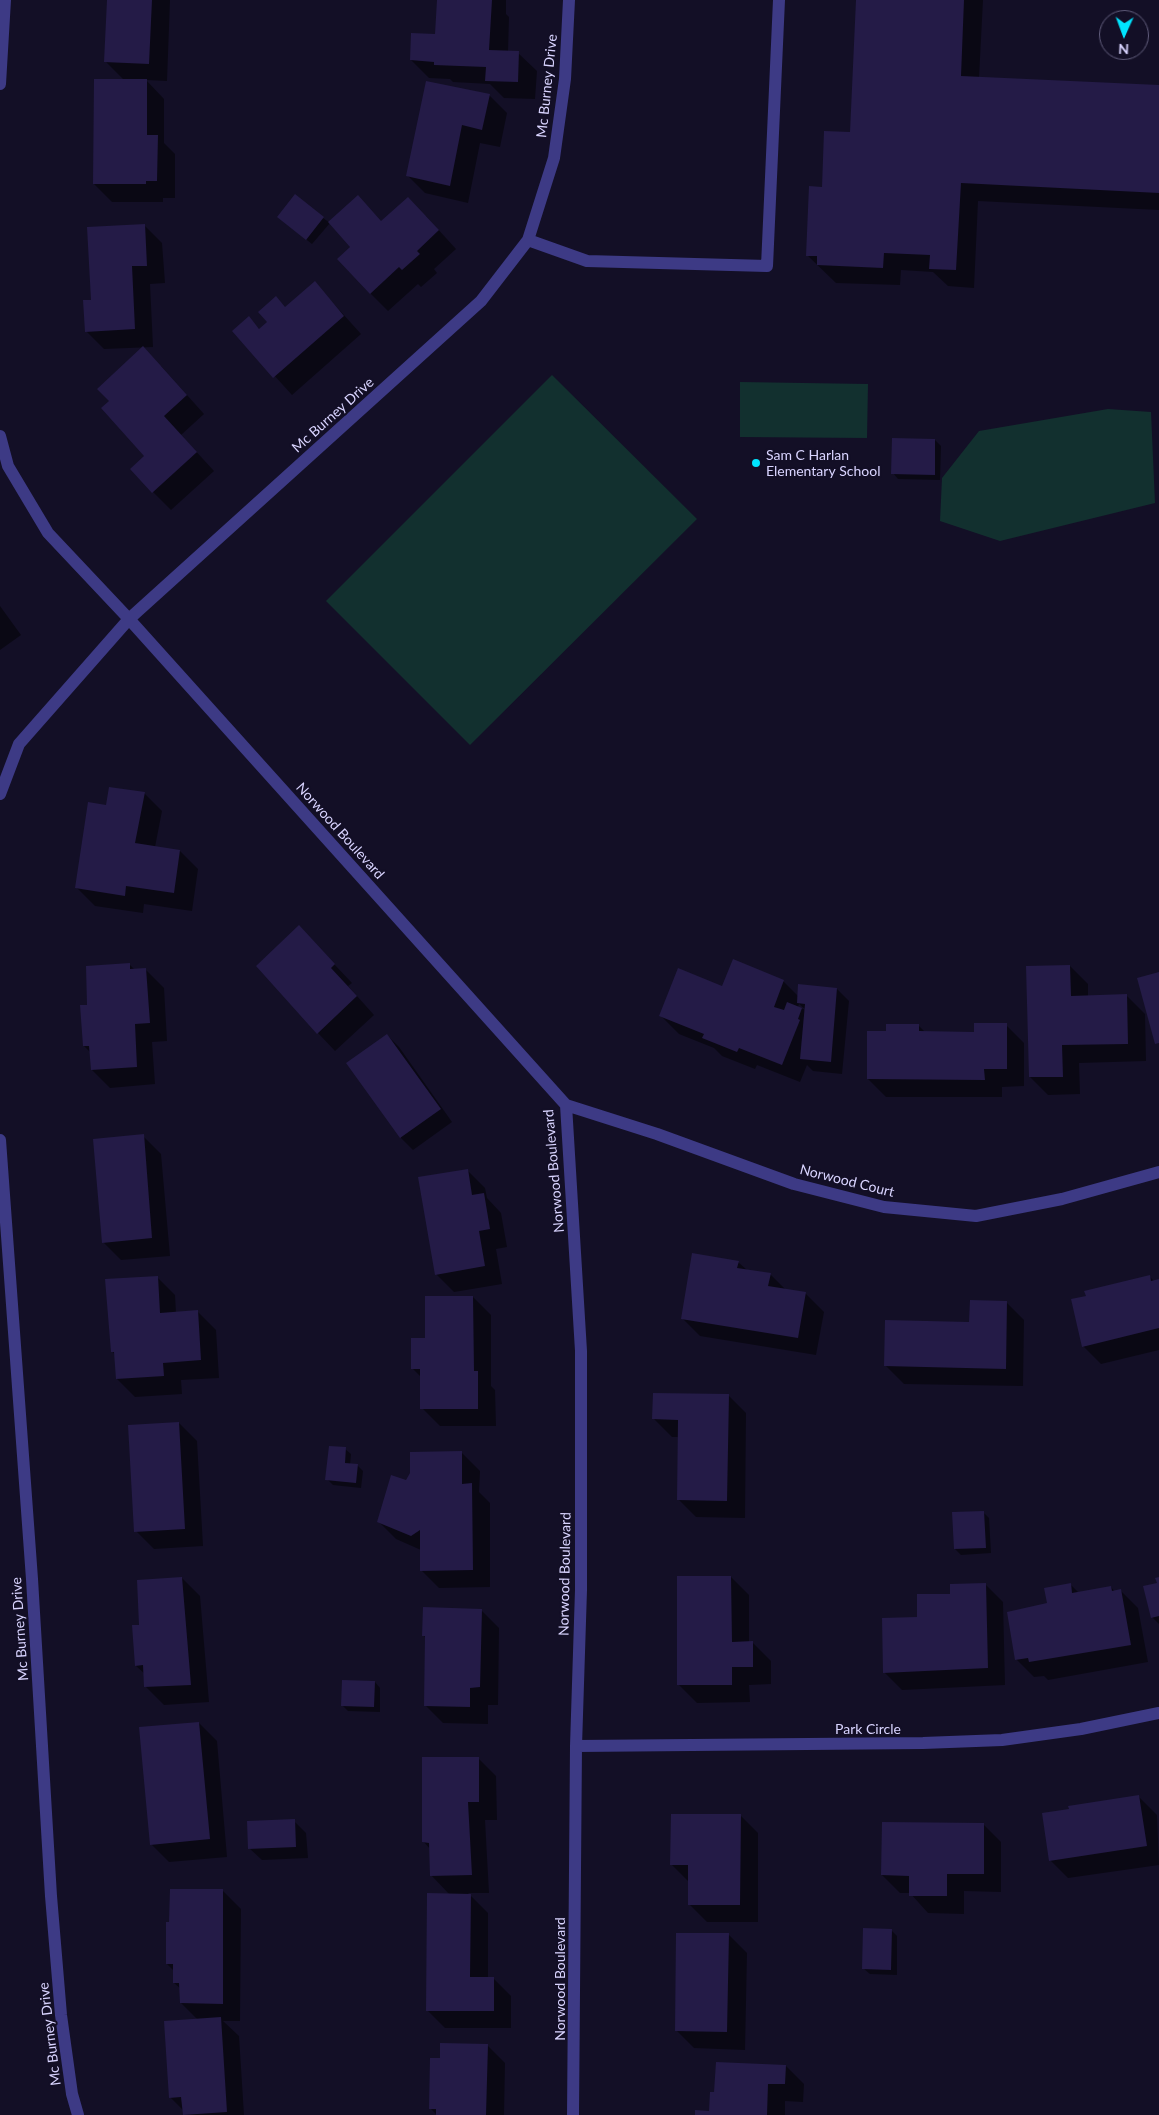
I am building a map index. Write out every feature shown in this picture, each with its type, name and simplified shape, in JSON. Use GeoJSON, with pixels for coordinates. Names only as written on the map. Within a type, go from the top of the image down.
{"type":"FeatureCollection","features":[{"type":"Feature","properties":{"kind":"street"},"geometry":{"type":"LineString","coordinates":[[0,84],[5,0]]}},
{"type":"Feature","properties":{"kind":"street","name":"Mc Burney Drive"},"geometry":{"type":"LineString","coordinates":[[0,794],[19,744],[129,619],[481,301],[528,240],[554,158],[565,79],[569,0]]}},
{"type":"Feature","properties":{"kind":"street"},"geometry":{"type":"LineString","coordinates":[[528,240],[586,261],[766,266],[779,0]]}},
{"type":"Feature","properties":{"kind":"street","name":"Norwood Boulevard"},"geometry":{"type":"LineString","coordinates":[[0,436],[8,466],[48,533],[129,619],[566,1105],[581,1351],[581,1590],[576,1746],[574,2115]]}},
{"type":"Feature","properties":{"kind":"street","name":"Norwood Court"},"geometry":{"type":"LineString","coordinates":[[566,1105],[657,1134],[794,1184],[884,1207],[976,1216],[1062,1199],[1159,1172]]}},
{"type":"Feature","properties":{"kind":"street","name":"Mc Burney Drive"},"geometry":{"type":"LineString","coordinates":[[0,1140],[32,1579],[52,1906],[61,2015],[72,2094],[78,2115]]}},
{"type":"Feature","properties":{"kind":"street","name":"Park Circle"},"geometry":{"type":"LineString","coordinates":[[576,1746],[923,1743],[1002,1740],[1081,1729],[1159,1713]]}},
{"type":"Feature","properties":{"kind":"green space"},"geometry":{"type":"Polygon","coordinates":[[[552,375],[697,519],[470,745],[326,601],[552,375]]]}},
{"type":"Feature","properties":{"kind":"green space"},"geometry":{"type":"Polygon","coordinates":[[[740,382],[868,384],[867,438],[740,437],[740,382]]]}},
{"type":"Feature","properties":{"kind":"green space"},"geometry":{"type":"Polygon","coordinates":[[[1108,409],[1151,412],[1155,503],[1000,541],[940,521],[942,478],[979,431],[1108,409]]]}},
{"type":"Feature","properties":{"kind":"building"},"geometry":{"type":"Polygon","coordinates":[[[107,0],[152,0],[149,64],[104,62],[107,0]]]}},
{"type":"Feature","properties":{"kind":"building"},"geometry":{"type":"Polygon","coordinates":[[[437,0],[492,0],[489,50],[519,51],[518,82],[485,81],[486,67],[434,65],[434,62],[410,60],[411,33],[435,34],[437,0]]]}},
{"type":"Feature","properties":{"kind":"building"},"geometry":{"type":"Polygon","coordinates":[[[856,0],[964,0],[961,76],[1159,85],[1159,193],[961,183],[956,270],[929,269],[930,255],[884,253],[883,268],[817,265],[817,256],[806,256],[809,186],[822,187],[824,131],[850,132],[856,0]]]}},
{"type":"Feature","properties":{"kind":"building"},"geometry":{"type":"Polygon","coordinates":[[[94,79],[147,79],[147,135],[158,135],[157,181],[146,181],[146,184],[93,184],[94,79]]]}},
{"type":"Feature","properties":{"kind":"building"},"geometry":{"type":"Polygon","coordinates":[[[426,81],[490,94],[482,130],[462,125],[450,186],[406,176],[426,81]]]}},
{"type":"Feature","properties":{"kind":"building"},"geometry":{"type":"Polygon","coordinates":[[[295,194],[324,217],[306,240],[277,217],[295,194]]]}},
{"type":"Feature","properties":{"kind":"building"},"geometry":{"type":"Polygon","coordinates":[[[358,195],[381,221],[408,197],[439,230],[417,251],[420,254],[402,270],[399,267],[370,294],[337,259],[350,247],[328,222],[358,195]]]}},
{"type":"Feature","properties":{"kind":"building"},"geometry":{"type":"Polygon","coordinates":[[[145,224],[147,266],[132,266],[135,329],[85,332],[83,300],[91,300],[87,227],[145,224]]]}},
{"type":"Feature","properties":{"kind":"building"},"geometry":{"type":"Polygon","coordinates":[[[315,281],[344,316],[273,378],[232,331],[249,316],[259,329],[267,322],[258,312],[276,296],[285,307],[315,281]]]}},
{"type":"Feature","properties":{"kind":"building"},"geometry":{"type":"Polygon","coordinates":[[[143,346],[187,395],[164,416],[197,452],[152,493],[130,469],[144,456],[101,408],[109,401],[97,389],[143,346]]]}},
{"type":"Feature","properties":{"kind":"building"},"geometry":{"type":"Polygon","coordinates":[[[892,438],[935,439],[935,475],[891,474],[892,438]]]}},
{"type":"Feature","properties":{"kind":"building"},"geometry":{"type":"Polygon","coordinates":[[[109,787],[145,792],[135,843],[180,850],[174,893],[126,886],[125,896],[75,888],[88,802],[106,805],[109,787]]]}},
{"type":"Feature","properties":{"kind":"building"},"geometry":{"type":"Polygon","coordinates":[[[299,925],[335,964],[331,968],[357,996],[317,1034],[256,966],[299,925]]]}},
{"type":"Feature","properties":{"kind":"building"},"geometry":{"type":"Polygon","coordinates":[[[733,959],[784,980],[774,1007],[784,1010],[787,1002],[802,1008],[798,1019],[800,1020],[782,1065],[739,1048],[737,1052],[702,1038],[704,1034],[659,1016],[678,968],[722,986],[733,959]]]}},
{"type":"Feature","properties":{"kind":"building"},"geometry":{"type":"Polygon","coordinates":[[[130,963],[130,969],[146,968],[150,1023],[135,1024],[137,1067],[91,1070],[89,1046],[83,1046],[80,1005],[87,1005],[86,966],[130,963]]]}},
{"type":"Feature","properties":{"kind":"building"},"geometry":{"type":"Polygon","coordinates":[[[1070,965],[1071,996],[1127,994],[1128,1044],[1062,1045],[1063,1077],[1029,1077],[1026,966],[1070,965]]]}},
{"type":"Feature","properties":{"kind":"building"},"geometry":{"type":"Polygon","coordinates":[[[1159,972],[1159,1043],[1155,1044],[1137,978],[1159,972]]]}},
{"type":"Feature","properties":{"kind":"building"},"geometry":{"type":"Polygon","coordinates":[[[798,984],[837,988],[831,1062],[800,1059],[805,1004],[797,1003],[798,984]]]}},
{"type":"Feature","properties":{"kind":"building"},"geometry":{"type":"Polygon","coordinates":[[[974,1023],[1007,1023],[1007,1069],[984,1069],[985,1080],[867,1079],[867,1031],[886,1031],[886,1024],[919,1024],[919,1031],[974,1032],[974,1023]]]}},
{"type":"Feature","properties":{"kind":"building"},"geometry":{"type":"Polygon","coordinates":[[[387,1034],[441,1109],[400,1138],[346,1063],[387,1034]]]}},
{"type":"Feature","properties":{"kind":"building"},"geometry":{"type":"Polygon","coordinates":[[[144,1134],[152,1238],[102,1243],[93,1139],[144,1134]]]}},
{"type":"Feature","properties":{"kind":"building"},"geometry":{"type":"Polygon","coordinates":[[[468,1169],[472,1195],[484,1193],[490,1229],[479,1231],[485,1266],[435,1275],[418,1177],[468,1169]]]}},
{"type":"Feature","properties":{"kind":"building"},"geometry":{"type":"Polygon","coordinates":[[[692,1253],[739,1261],[737,1268],[771,1273],[768,1286],[806,1292],[798,1338],[681,1319],[692,1253]]]}},
{"type":"Feature","properties":{"kind":"building"},"geometry":{"type":"Polygon","coordinates":[[[1150,1275],[1151,1281],[1159,1279],[1159,1328],[1082,1347],[1071,1299],[1086,1296],[1084,1291],[1150,1275]]]}},
{"type":"Feature","properties":{"kind":"building"},"geometry":{"type":"Polygon","coordinates":[[[158,1276],[160,1313],[198,1310],[201,1360],[163,1363],[164,1376],[116,1379],[114,1352],[111,1352],[105,1279],[158,1276]]]}},
{"type":"Feature","properties":{"kind":"building"},"geometry":{"type":"Polygon","coordinates":[[[425,1296],[473,1296],[474,1371],[478,1371],[478,1409],[420,1409],[420,1369],[411,1369],[411,1338],[425,1338],[425,1296]]]}},
{"type":"Feature","properties":{"kind":"building"},"geometry":{"type":"Polygon","coordinates":[[[970,1300],[1007,1301],[1006,1369],[884,1366],[885,1320],[969,1322],[970,1300]]]}},
{"type":"Feature","properties":{"kind":"building"},"geometry":{"type":"Polygon","coordinates":[[[653,1393],[729,1394],[727,1501],[677,1500],[678,1420],[652,1419],[653,1393]]]}},
{"type":"Feature","properties":{"kind":"building"},"geometry":{"type":"Polygon","coordinates":[[[179,1422],[185,1529],[134,1532],[128,1425],[179,1422]]]}},
{"type":"Feature","properties":{"kind":"building"},"geometry":{"type":"Polygon","coordinates":[[[329,1446],[346,1447],[345,1463],[358,1464],[356,1483],[325,1480],[329,1446]]]}},
{"type":"Feature","properties":{"kind":"building"},"geometry":{"type":"Polygon","coordinates":[[[462,1451],[462,1484],[472,1483],[473,1570],[420,1571],[420,1530],[411,1536],[377,1522],[391,1475],[406,1480],[410,1473],[410,1452],[462,1451]]]}},
{"type":"Feature","properties":{"kind":"building"},"geometry":{"type":"Polygon","coordinates":[[[984,1511],[986,1548],[954,1549],[952,1512],[984,1511]]]}},
{"type":"Feature","properties":{"kind":"building"},"geometry":{"type":"Polygon","coordinates":[[[677,1576],[731,1576],[732,1642],[753,1641],[753,1667],[732,1667],[732,1685],[677,1685],[677,1576]]]}},
{"type":"Feature","properties":{"kind":"building"},"geometry":{"type":"Polygon","coordinates":[[[182,1577],[191,1685],[144,1687],[143,1665],[135,1666],[132,1625],[139,1625],[137,1580],[182,1577]]]}},
{"type":"Feature","properties":{"kind":"building"},"geometry":{"type":"Polygon","coordinates":[[[1159,1577],[1159,1616],[1151,1618],[1143,1586],[1157,1583],[1155,1578],[1159,1577]]]}},
{"type":"Feature","properties":{"kind":"building"},"geometry":{"type":"Polygon","coordinates":[[[986,1583],[988,1668],[883,1673],[882,1618],[917,1617],[917,1594],[950,1594],[950,1584],[986,1583]]]}},
{"type":"Feature","properties":{"kind":"building"},"geometry":{"type":"Polygon","coordinates":[[[1071,1583],[1072,1593],[1111,1586],[1112,1591],[1121,1589],[1131,1645],[1029,1662],[1028,1658],[1015,1660],[1007,1612],[1047,1603],[1044,1588],[1071,1583]]]}},
{"type":"Feature","properties":{"kind":"building"},"geometry":{"type":"Polygon","coordinates":[[[423,1607],[482,1609],[480,1687],[470,1688],[470,1707],[424,1706],[425,1636],[422,1636],[423,1607]]]}},
{"type":"Feature","properties":{"kind":"building"},"geometry":{"type":"Polygon","coordinates":[[[342,1680],[375,1681],[374,1707],[341,1706],[342,1680]]]}},
{"type":"Feature","properties":{"kind":"building"},"geometry":{"type":"Polygon","coordinates":[[[199,1722],[210,1839],[150,1845],[139,1727],[199,1722]]]}},
{"type":"Feature","properties":{"kind":"building"},"geometry":{"type":"Polygon","coordinates":[[[422,1757],[479,1757],[479,1802],[468,1802],[472,1875],[430,1876],[429,1843],[422,1842],[422,1757]]]}},
{"type":"Feature","properties":{"kind":"building"},"geometry":{"type":"Polygon","coordinates":[[[1139,1795],[1147,1846],[1049,1861],[1042,1813],[1069,1809],[1068,1806],[1139,1795]]]}},
{"type":"Feature","properties":{"kind":"building"},"geometry":{"type":"Polygon","coordinates":[[[671,1814],[741,1814],[740,1905],[688,1905],[688,1865],[670,1865],[671,1814]]]}},
{"type":"Feature","properties":{"kind":"building"},"geometry":{"type":"Polygon","coordinates":[[[295,1819],[296,1847],[248,1849],[247,1821],[295,1819]]]}},
{"type":"Feature","properties":{"kind":"building"},"geometry":{"type":"Polygon","coordinates":[[[882,1822],[984,1823],[984,1874],[947,1874],[947,1896],[909,1896],[909,1876],[881,1875],[882,1822]]]}},
{"type":"Feature","properties":{"kind":"building"},"geometry":{"type":"Polygon","coordinates":[[[170,1889],[223,1889],[223,2004],[180,2003],[179,1983],[173,1983],[173,1964],[166,1964],[166,1922],[169,1922],[170,1889]]]}},
{"type":"Feature","properties":{"kind":"building"},"geometry":{"type":"Polygon","coordinates":[[[427,1893],[471,1894],[470,1977],[494,1977],[494,2011],[426,2011],[427,1893]]]}},
{"type":"Feature","properties":{"kind":"building"},"geometry":{"type":"Polygon","coordinates":[[[863,1928],[892,1929],[891,1970],[862,1969],[863,1928]]]}},
{"type":"Feature","properties":{"kind":"building"},"geometry":{"type":"Polygon","coordinates":[[[676,1933],[729,1933],[727,2032],[675,2031],[676,1933]]]}},
{"type":"Feature","properties":{"kind":"building"},"geometry":{"type":"Polygon","coordinates":[[[221,2017],[227,2112],[183,2115],[181,2097],[169,2098],[164,2021],[221,2017]]]}},
{"type":"Feature","properties":{"kind":"building"},"geometry":{"type":"Polygon","coordinates":[[[440,2043],[488,2044],[486,2115],[436,2115],[436,2109],[429,2109],[430,2058],[440,2058],[440,2043]]]}},
{"type":"Feature","properties":{"kind":"building"},"geometry":{"type":"Polygon","coordinates":[[[716,2062],[786,2065],[785,2084],[768,2084],[767,2115],[695,2115],[695,2110],[709,2111],[710,2092],[714,2092],[716,2062]]]}},
{"type":"Feature","properties":{"kind":"place","name":"Sam C Harlan Elementary School"},"geometry":{"type":"Point","coordinates":[756,463]}}]}
